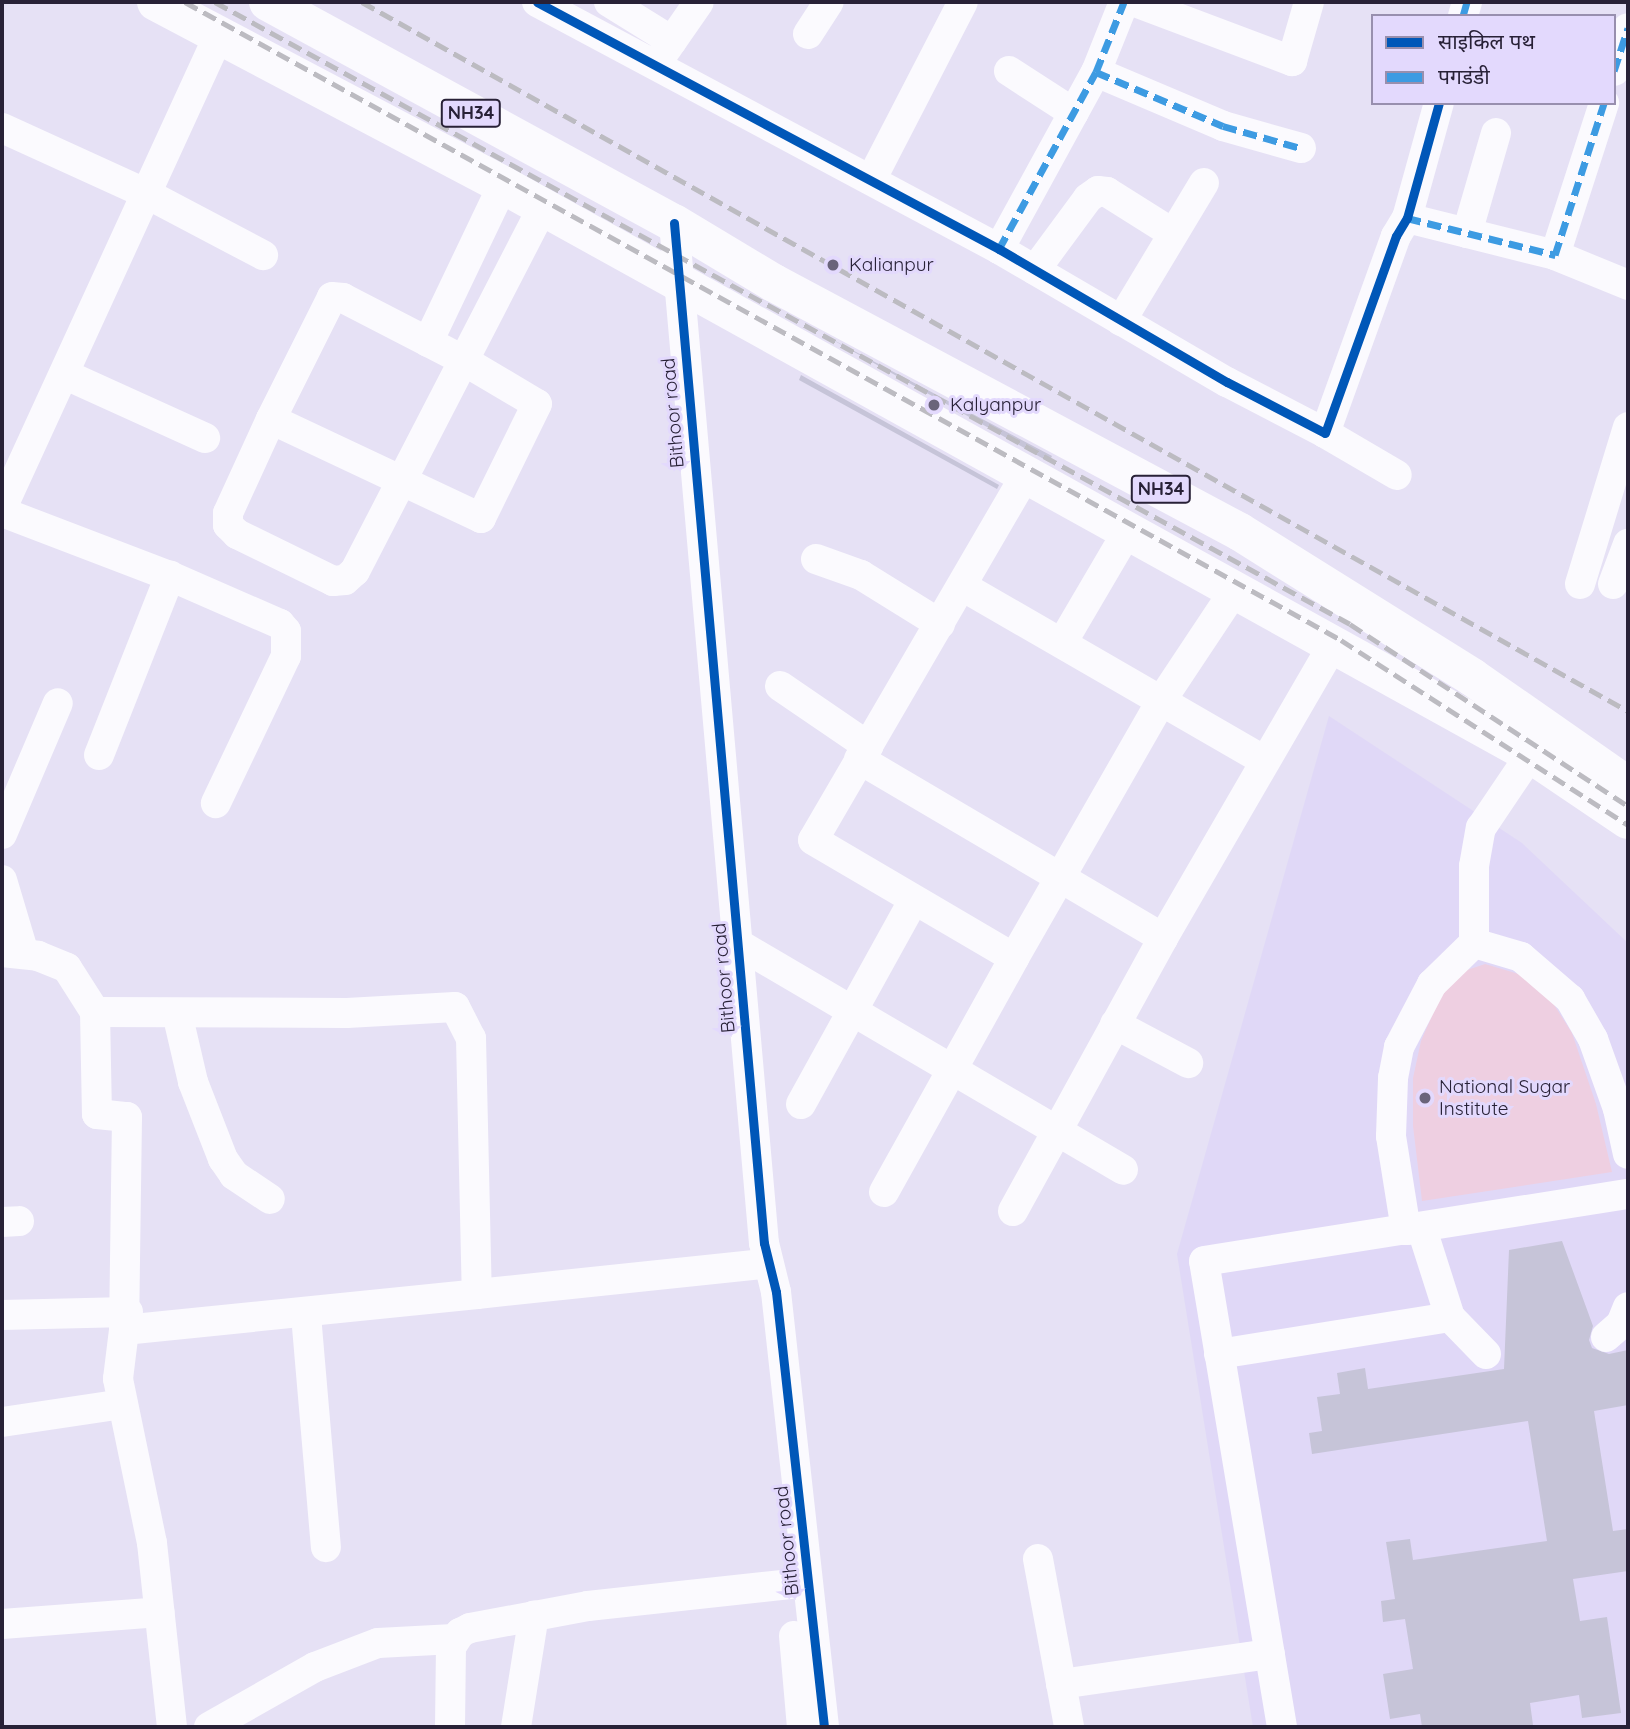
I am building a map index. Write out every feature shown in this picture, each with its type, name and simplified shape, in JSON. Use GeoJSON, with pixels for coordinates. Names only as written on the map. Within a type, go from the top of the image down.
{"type":"FeatureCollection","features":[{"type":"Feature","properties":{"kind":"highway","name":"NH34"},"geometry":{"type":"LineString","coordinates":[[156,2],[503,185],[679,285],[1333,645],[1628,786]]}},
{"type":"Feature","properties":{"kind":"highway","name":"NH34"},"geometry":{"type":"LineString","coordinates":[[268,2],[674,223],[774,283],[1240,532],[1472,677],[1538,742],[1628,820]]}},
{"type":"Feature","properties":{"kind":"street"},"geometry":{"type":"LineString","coordinates":[[537,2],[664,52],[871,180],[999,249],[1121,321],[1397,475]]}},
{"type":"Feature","properties":{"kind":"street"},"geometry":{"type":"LineString","coordinates":[[609,2],[664,52]]}},
{"type":"Feature","properties":{"kind":"street"},"geometry":{"type":"LineString","coordinates":[[664,52],[699,2]]}},
{"type":"Feature","properties":{"kind":"street"},"geometry":{"type":"LineString","coordinates":[[808,34],[829,2]]}},
{"type":"Feature","properties":{"kind":"street"},"geometry":{"type":"LineString","coordinates":[[871,180],[963,2]]}},
{"type":"Feature","properties":{"kind":"street"},"geometry":{"type":"LineString","coordinates":[[999,249],[1096,72],[1124,2]]}},
{"type":"Feature","properties":{"kind":"street"},"geometry":{"type":"LineString","coordinates":[[1135,2],[1292,61],[1309,2]]}},
{"type":"Feature","properties":{"kind":"street"},"geometry":{"type":"LineString","coordinates":[[1616,65],[1628,28]]}},
{"type":"Feature","properties":{"kind":"street"},"geometry":{"type":"LineString","coordinates":[[216,803],[286,656],[289,637],[280,624],[170,576],[2,510],[149,195],[219,35]]}},
{"type":"Feature","properties":{"kind":"street"},"geometry":{"type":"LineString","coordinates":[[1009,71],[1074,113]]}},
{"type":"Feature","properties":{"kind":"street"},"geometry":{"type":"LineString","coordinates":[[1096,72],[1223,126],[1301,148]]}},
{"type":"Feature","properties":{"kind":"street"},"geometry":{"type":"LineString","coordinates":[[1325,433],[1396,236],[1406,218],[1438,105]]}},
{"type":"Feature","properties":{"kind":"street"},"geometry":{"type":"LineString","coordinates":[[1555,255],[1603,105]]}},
{"type":"Feature","properties":{"kind":"street"},"geometry":{"type":"LineString","coordinates":[[2,128],[149,195],[263,256]]}},
{"type":"Feature","properties":{"kind":"street"},"geometry":{"type":"LineString","coordinates":[[1467,233],[1496,133]]}},
{"type":"Feature","properties":{"kind":"street"},"geometry":{"type":"LineString","coordinates":[[1121,321],[1204,183]]}},
{"type":"Feature","properties":{"kind":"street"},"geometry":{"type":"LineString","coordinates":[[428,342],[503,185]]}},
{"type":"Feature","properties":{"kind":"street"},"geometry":{"type":"LineString","coordinates":[[1035,270],[1088,198],[1098,191],[1107,192],[1172,233]]}},
{"type":"Feature","properties":{"kind":"street"},"geometry":{"type":"LineString","coordinates":[[271,419],[401,481],[481,518],[512,461],[537,404],[461,359],[343,298],[332,297],[271,419],[228,513],[229,524],[237,534],[333,580],[345,580],[355,571],[401,481],[461,359],[542,208]]}},
{"type":"Feature","properties":{"kind":"street"},"geometry":{"type":"LineString","coordinates":[[1406,218],[1555,255],[1628,285]]}},
{"type":"Feature","properties":{"kind":"street","name":"Bithoor road"},"geometry":{"type":"LineString","coordinates":[[674,223],[740,945],[763,1253],[776,1292],[824,1727]]}},
{"type":"Feature","properties":{"kind":"street"},"geometry":{"type":"LineString","coordinates":[[64,374],[205,439]]}},
{"type":"Feature","properties":{"kind":"street"},"geometry":{"type":"LineString","coordinates":[[1580,584],[1628,427]]}},
{"type":"Feature","properties":{"kind":"street"},"geometry":{"type":"LineString","coordinates":[[1014,958],[813,840],[1025,476]]}},
{"type":"Feature","properties":{"kind":"street"},"geometry":{"type":"LineString","coordinates":[[1062,643],[1127,532]]}},
{"type":"Feature","properties":{"kind":"street"},"geometry":{"type":"LineString","coordinates":[[1614,583],[1628,544]]}},
{"type":"Feature","properties":{"kind":"street"},"geometry":{"type":"LineString","coordinates":[[816,559],[861,575],[940,624]]}},
{"type":"Feature","properties":{"kind":"street"},"geometry":{"type":"LineString","coordinates":[[99,754],[170,576]]}},
{"type":"Feature","properties":{"kind":"street"},"geometry":{"type":"LineString","coordinates":[[962,586],[1265,761]]}},
{"type":"Feature","properties":{"kind":"street"},"geometry":{"type":"LineString","coordinates":[[884,1192],[954,1071],[1057,879],[1161,701],[1234,591]]}},
{"type":"Feature","properties":{"kind":"street"},"geometry":{"type":"LineString","coordinates":[[1013,1211],[1163,937],[1333,645]]}},
{"type":"Feature","properties":{"kind":"street"},"geometry":{"type":"LineString","coordinates":[[779,686],[864,752],[1057,879],[1163,937]]}},
{"type":"Feature","properties":{"kind":"street"},"geometry":{"type":"LineString","coordinates":[[2,834],[58,703]]}},
{"type":"Feature","properties":{"kind":"street"},"geometry":{"type":"LineString","coordinates":[[1406,1230],[1391,1136],[1393,1078],[1399,1047],[1432,984],[1474,943],[1474,866],[1481,828],[1538,742]]}},
{"type":"Feature","properties":{"kind":"street"},"geometry":{"type":"LineString","coordinates":[[2,880],[13,953],[67,968],[95,1013],[97,1114],[127,1117],[126,1321],[118,1364],[123,1404],[152,1543],[172,1727]]}},
{"type":"Feature","properties":{"kind":"street"},"geometry":{"type":"LineString","coordinates":[[801,1104],[913,901]]}},
{"type":"Feature","properties":{"kind":"street"},"geometry":{"type":"LineString","coordinates":[[1474,943],[1521,957],[1570,999],[1593,1039],[1618,1109],[1628,1154]]}},
{"type":"Feature","properties":{"kind":"street"},"geometry":{"type":"LineString","coordinates":[[740,945],[1122,1170]]}},
{"type":"Feature","properties":{"kind":"street"},"geometry":{"type":"LineString","coordinates":[[95,1013],[455,1007],[461,1012],[471,1038],[477,1294]]}},
{"type":"Feature","properties":{"kind":"street"},"geometry":{"type":"LineString","coordinates":[[177,1013],[193,1082],[223,1159],[234,1175],[270,1199]]}},
{"type":"Feature","properties":{"kind":"street"},"geometry":{"type":"LineString","coordinates":[[1115,1024],[1188,1063]]}},
{"type":"Feature","properties":{"kind":"street"},"geometry":{"type":"LineString","coordinates":[[1282,1727],[1204,1261],[1628,1194]]}},
{"type":"Feature","properties":{"kind":"street"},"geometry":{"type":"LineString","coordinates":[[1406,1230],[1422,1229],[1450,1317],[1486,1354]]}},
{"type":"Feature","properties":{"kind":"street"},"geometry":{"type":"LineString","coordinates":[[2,1315],[126,1321],[306,1315],[477,1294],[763,1253],[758,1293],[790,1584],[802,1727]]}},
{"type":"Feature","properties":{"kind":"street"},"geometry":{"type":"LineString","coordinates":[[1606,1337],[1621,1324],[1628,1307]]}},
{"type":"Feature","properties":{"kind":"street"},"geometry":{"type":"LineString","coordinates":[[306,1315],[326,1547]]}},
{"type":"Feature","properties":{"kind":"street"},"geometry":{"type":"LineString","coordinates":[[1219,1354],[1450,1317]]}},
{"type":"Feature","properties":{"kind":"street"},"geometry":{"type":"LineString","coordinates":[[2,1422],[123,1404]]}},
{"type":"Feature","properties":{"kind":"street"},"geometry":{"type":"LineString","coordinates":[[1038,1559],[1069,1727]]}},
{"type":"Feature","properties":{"kind":"street"},"geometry":{"type":"LineString","coordinates":[[209,1727],[316,1667],[378,1643],[454,1639],[470,1628],[534,1615],[790,1584]]}},
{"type":"Feature","properties":{"kind":"street"},"geometry":{"type":"LineString","coordinates":[[2,1624],[160,1612]]}},
{"type":"Feature","properties":{"kind":"street"},"geometry":{"type":"LineString","coordinates":[[516,1727],[534,1615]]}},
{"type":"Feature","properties":{"kind":"street"},"geometry":{"type":"LineString","coordinates":[[450,1727],[449,1665],[454,1639]]}},
{"type":"Feature","properties":{"kind":"street"},"geometry":{"type":"LineString","coordinates":[[1061,1684],[1270,1654]]}},
{"type":"Feature","properties":{"kind":"shaded area","name":"National Sugar Institute"},"geometry":{"type":"Polygon","coordinates":[[[1329,716],[1522,843],[1628,943],[1628,1727],[1253,1727],[1177,1254],[1329,716]]]}},
{"type":"Feature","properties":{"kind":"shaded area"},"geometry":{"type":"Polygon","coordinates":[[[1485,964],[1522,975],[1553,1003],[1572,1033],[1596,1104],[1612,1172],[1422,1201],[1413,1126],[1413,1078],[1421,1041],[1444,988],[1461,972],[1485,964]]]}},
{"type":"Feature","properties":{"kind":"building"},"geometry":{"type":"Polygon","coordinates":[[[824,335],[1052,456],[1049,462],[824,335]]]}},
{"type":"Feature","properties":{"kind":"building"},"geometry":{"type":"Polygon","coordinates":[[[801,375],[999,485],[997,489],[799,380],[801,375]]]}},
{"type":"Feature","properties":{"kind":"building"},"geometry":{"type":"Polygon","coordinates":[[[1562,1241],[1593,1326],[1589,1340],[1592,1348],[1609,1354],[1628,1350],[1628,1405],[1594,1411],[1613,1531],[1628,1529],[1628,1571],[1573,1579],[1580,1621],[1607,1617],[1621,1713],[1582,1718],[1579,1695],[1530,1703],[1533,1725],[1522,1727],[1422,1727],[1420,1714],[1390,1719],[1383,1674],[1413,1669],[1405,1619],[1383,1622],[1381,1601],[1395,1599],[1386,1542],[1410,1539],[1413,1560],[1547,1541],[1528,1421],[1312,1454],[1309,1433],[1322,1431],[1317,1397],[1340,1394],[1337,1373],[1365,1368],[1368,1389],[1504,1369],[1509,1250],[1562,1241]]]}},
{"type":"Feature","properties":{"kind":"railway"},"geometry":{"type":"LineString","coordinates":[[185,2],[1341,640],[1628,825]]}},
{"type":"Feature","properties":{"kind":"railway"},"geometry":{"type":"LineString","coordinates":[[215,2],[1350,624],[1628,806]]}},
{"type":"Feature","properties":{"kind":"railway"},"geometry":{"type":"LineString","coordinates":[[362,2],[1628,711]]}},
{"type":"Feature","properties":{"kind":"marked path"},"geometry":{"type":"LineString","coordinates":[[1004,252],[999,249],[1096,72],[1124,2]]}},
{"type":"Feature","properties":{"kind":"marked path"},"geometry":{"type":"LineString","coordinates":[[1464,14],[1467,2]]}},
{"type":"Feature","properties":{"kind":"marked path"},"geometry":{"type":"LineString","coordinates":[[1616,65],[1628,28]]}},
{"type":"Feature","properties":{"kind":"marked path"},"geometry":{"type":"LineString","coordinates":[[1096,72],[1223,126],[1301,148]]}},
{"type":"Feature","properties":{"kind":"marked path"},"geometry":{"type":"LineString","coordinates":[[1407,218],[1555,255],[1603,105]]}},
{"type":"Feature","properties":{"kind":"cycle path"},"geometry":{"type":"LineString","coordinates":[[537,2],[999,249],[1227,382],[1325,433],[1396,236],[1407,218],[1438,105]]}},
{"type":"Feature","properties":{"kind":"cycle path"},"geometry":{"type":"LineString","coordinates":[[674,223],[764,1243],[776,1292],[824,1727]]}},
{"type":"Feature","properties":{"kind":"place","name":"Kalianpur"},"geometry":{"type":"Point","coordinates":[833,265]}},
{"type":"Feature","properties":{"kind":"place","name":"Kalyanpur"},"geometry":{"type":"Point","coordinates":[934,405]}},
{"type":"Feature","properties":{"kind":"place","name":"National Sugar Institute"},"geometry":{"type":"Point","coordinates":[1425,1098]}}]}
